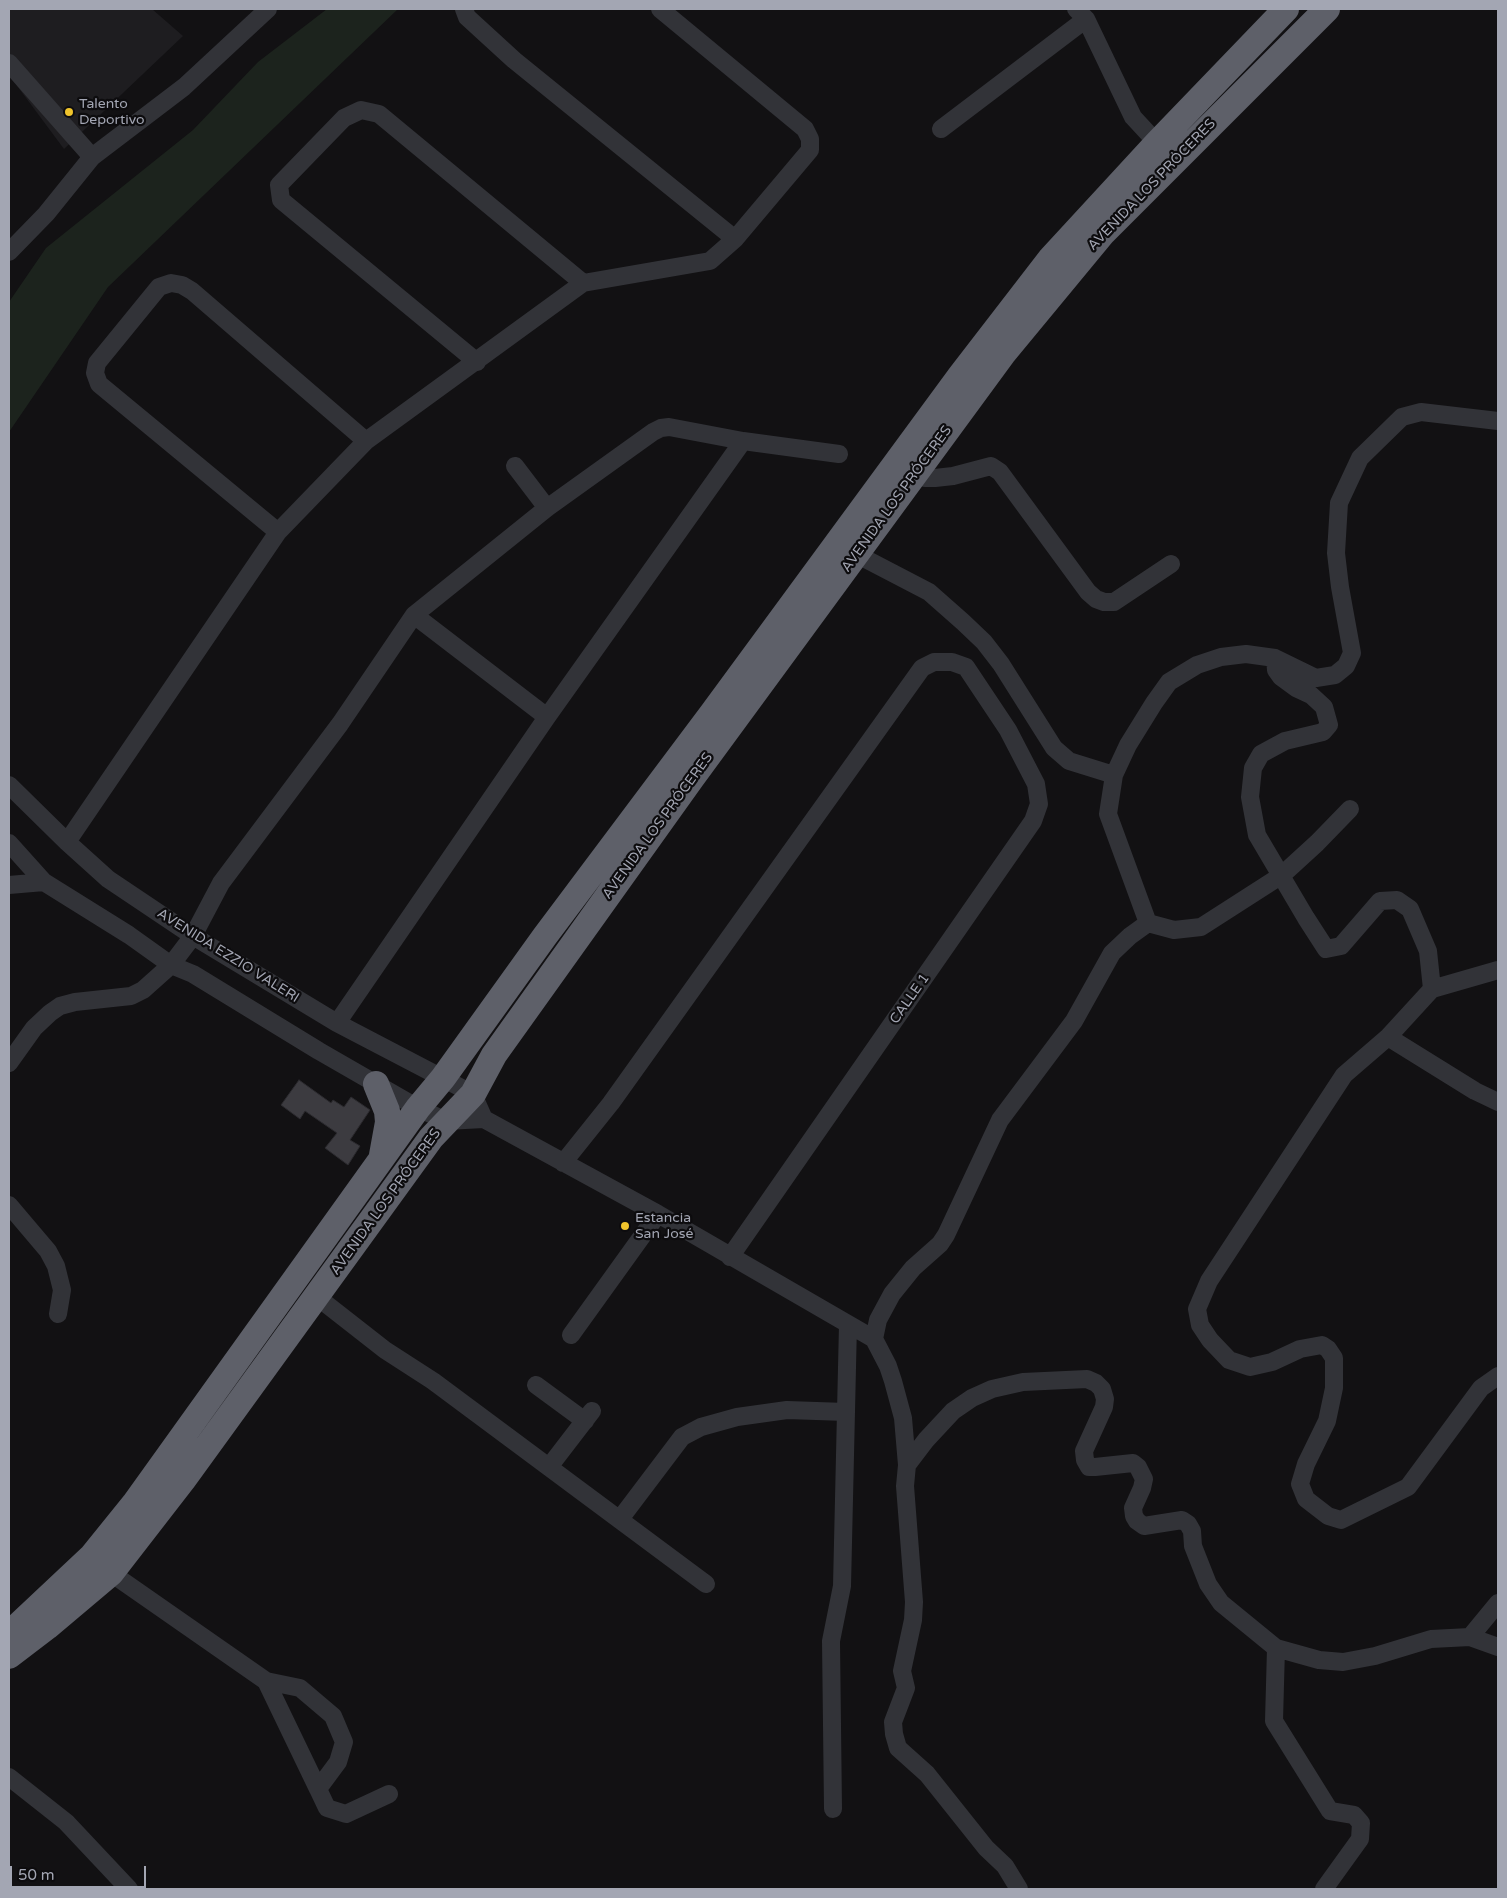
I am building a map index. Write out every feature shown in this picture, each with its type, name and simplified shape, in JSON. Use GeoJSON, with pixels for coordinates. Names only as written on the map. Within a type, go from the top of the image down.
{"type":"FeatureCollection","features":[{"type":"Feature","properties":{"kind":"highway","name":"AVENIDA LOS PRÓCERES"},"geometry":{"type":"LineString","coordinates":[[9,1634],[92,1556],[134,1504],[418,1108],[443,1078],[545,936],[713,712],[960,376],[1051,258],[1157,143],[1286,9]]}},
{"type":"Feature","properties":{"kind":"highway","name":"AVENIDA LOS PRÓCERES"},"geometry":{"type":"LineString","coordinates":[[9,1656],[48,1627],[110,1573],[183,1480],[431,1138],[472,1094],[494,1055],[692,778],[1003,354],[1103,233],[1327,9]]}},
{"type":"Feature","properties":{"kind":"highway"},"geometry":{"type":"LineString","coordinates":[[376,1084],[387,1111],[388,1122],[381,1161]]}},
{"type":"Feature","properties":{"kind":"street"},"geometry":{"type":"LineString","coordinates":[[9,252],[46,214],[92,156],[184,88],[268,9]]}},
{"type":"Feature","properties":{"kind":"street"},"geometry":{"type":"LineString","coordinates":[[464,9],[467,17],[514,60],[735,239]]}},
{"type":"Feature","properties":{"kind":"street"},"geometry":{"type":"LineString","coordinates":[[67,842],[278,532],[366,441],[583,283],[710,261],[735,239],[810,150],[810,140],[805,129],[660,9]]}},
{"type":"Feature","properties":{"kind":"street"},"geometry":{"type":"LineString","coordinates":[[941,129],[1081,14],[1133,117],[1157,143]]}},
{"type":"Feature","properties":{"kind":"street"},"geometry":{"type":"LineString","coordinates":[[9,64],[92,156]]}},
{"type":"Feature","properties":{"kind":"street"},"geometry":{"type":"LineString","coordinates":[[477,362],[281,200],[278,186],[344,118],[361,110],[379,114],[583,283]]}},
{"type":"Feature","properties":{"kind":"street"},"geometry":{"type":"LineString","coordinates":[[278,532],[99,384],[95,373],[97,363],[159,287],[171,283],[182,285],[192,291],[366,441]]}},
{"type":"Feature","properties":{"kind":"street"},"geometry":{"type":"LineString","coordinates":[[1148,923],[1108,814],[1114,775],[1128,745],[1154,703],[1169,682],[1197,665],[1221,657],[1246,654],[1275,658],[1316,678],[1335,675],[1346,666],[1352,653],[1336,553],[1339,503],[1360,458],[1402,418],[1421,412],[1498,421]]}},
{"type":"Feature","properties":{"kind":"street"},"geometry":{"type":"LineString","coordinates":[[9,1063],[34,1028],[60,1006],[75,1002],[131,996],[143,990],[171,966],[193,936],[221,883],[340,724],[414,615],[547,508],[661,428],[669,427],[743,441],[839,454]]}},
{"type":"Feature","properties":{"kind":"street"},"geometry":{"type":"LineString","coordinates":[[337,1023],[547,717],[743,441]]}},
{"type":"Feature","properties":{"kind":"street"},"geometry":{"type":"LineString","coordinates":[[515,466],[547,508]]}},
{"type":"Feature","properties":{"kind":"street"},"geometry":{"type":"LineString","coordinates":[[915,473],[925,478],[935,478],[953,476],[991,466],[1000,472],[1088,592],[1096,599],[1114,602],[1171,564]]}},
{"type":"Feature","properties":{"kind":"street"},"geometry":{"type":"LineString","coordinates":[[856,554],[928,592],[963,622],[1002,664],[1054,748],[1069,761],[1114,775]]}},
{"type":"Feature","properties":{"kind":"street"},"geometry":{"type":"LineString","coordinates":[[414,615],[547,717]]}},
{"type":"Feature","properties":{"kind":"street"},"geometry":{"type":"LineString","coordinates":[[1275,658],[1276,670],[1281,677],[1296,688],[1311,695],[1324,707],[1329,725],[1322,732],[1285,742],[1261,754],[1252,768],[1250,797],[1257,835],[1326,949],[1340,946],[1380,901],[1397,900],[1410,909],[1428,951],[1432,989]]}},
{"type":"Feature","properties":{"kind":"street","name":"CALLE 1"},"geometry":{"type":"LineString","coordinates":[[563,1162],[611,1103],[922,668],[934,662],[952,662],[966,667],[1008,730],[1036,784],[1039,804],[1033,821],[730,1257]]}},
{"type":"Feature","properties":{"kind":"street","name":"AVENIDA EZZIO VALERI"},"geometry":{"type":"LineString","coordinates":[[9,785],[108,879],[193,936],[337,1023],[472,1094]]}},
{"type":"Feature","properties":{"kind":"street"},"geometry":{"type":"LineString","coordinates":[[1148,923],[1174,930],[1201,927],[1282,875],[1350,809]]}},
{"type":"Feature","properties":{"kind":"street"},"geometry":{"type":"LineString","coordinates":[[9,843],[44,882],[129,935],[171,966],[193,974],[319,1052],[418,1108],[446,1121],[484,1119],[658,1214],[874,1338],[888,1366],[902,1418],[907,1465],[904,1486],[914,1602],[913,1620],[902,1671],[906,1688],[893,1722],[894,1734],[898,1748],[927,1774],[986,1848],[1005,1866],[1019,1889]]}},
{"type":"Feature","properties":{"kind":"street"},"geometry":{"type":"LineString","coordinates":[[9,885],[44,882]]}},
{"type":"Feature","properties":{"kind":"street"},"geometry":{"type":"LineString","coordinates":[[874,1338],[878,1320],[892,1294],[913,1268],[940,1244],[946,1236],[1000,1120],[1074,1021],[1112,953],[1130,936],[1148,923]]}},
{"type":"Feature","properties":{"kind":"street"},"geometry":{"type":"LineString","coordinates":[[1498,970],[1432,989],[1388,1037],[1344,1075],[1219,1264],[1209,1281],[1198,1308],[1200,1325],[1210,1340],[1229,1360],[1250,1367],[1272,1362],[1300,1349],[1322,1345],[1328,1349],[1334,1358],[1334,1388],[1327,1420],[1306,1464],[1300,1484],[1306,1499],[1328,1516],[1341,1520],[1408,1487],[1481,1388],[1498,1376]]}},
{"type":"Feature","properties":{"kind":"street"},"geometry":{"type":"LineString","coordinates":[[1388,1037],[1498,1102]]}},
{"type":"Feature","properties":{"kind":"street"},"geometry":{"type":"LineString","coordinates":[[472,1094],[484,1119]]}},
{"type":"Feature","properties":{"kind":"street"},"geometry":{"type":"LineString","coordinates":[[9,1205],[48,1251],[56,1266],[62,1290],[58,1314]]}},
{"type":"Feature","properties":{"kind":"street"},"geometry":{"type":"LineString","coordinates":[[571,1335],[658,1214]]}},
{"type":"Feature","properties":{"kind":"street"},"geometry":{"type":"LineString","coordinates":[[316,1296],[385,1350],[433,1382],[706,1584]]}},
{"type":"Feature","properties":{"kind":"street"},"geometry":{"type":"LineString","coordinates":[[833,1809],[831,1641],[842,1586],[848,1324]]}},
{"type":"Feature","properties":{"kind":"street"},"geometry":{"type":"LineString","coordinates":[[907,1465],[953,1410],[972,1398],[992,1389],[1023,1382],[1087,1379],[1096,1383],[1102,1389],[1105,1399],[1104,1407],[1084,1451],[1085,1460],[1089,1466],[1133,1463],[1138,1467],[1144,1479],[1133,1508],[1137,1521],[1144,1526],[1182,1520],[1188,1524],[1192,1531],[1193,1546],[1208,1584],[1221,1603],[1276,1648],[1318,1660],[1343,1662],[1375,1656],[1431,1639],[1470,1637],[1498,1647]]}},
{"type":"Feature","properties":{"kind":"street"},"geometry":{"type":"LineString","coordinates":[[536,1385],[588,1416],[549,1468]]}},
{"type":"Feature","properties":{"kind":"street"},"geometry":{"type":"LineString","coordinates":[[620,1519],[682,1437],[701,1427],[737,1417],[788,1410],[846,1412]]}},
{"type":"Feature","properties":{"kind":"street"},"geometry":{"type":"LineString","coordinates":[[110,1573],[266,1681],[300,1688],[333,1716],[344,1742],[338,1762],[318,1789]]}},
{"type":"Feature","properties":{"kind":"street"},"geometry":{"type":"LineString","coordinates":[[1470,1637],[1498,1602]]}},
{"type":"Feature","properties":{"kind":"street"},"geometry":{"type":"LineString","coordinates":[[1276,1648],[1274,1721],[1330,1811],[1354,1815],[1361,1823],[1360,1839],[1324,1889]]}},
{"type":"Feature","properties":{"kind":"street"},"geometry":{"type":"LineString","coordinates":[[266,1681],[327,1808],[346,1814],[388,1794]]}},
{"type":"Feature","properties":{"kind":"street"},"geometry":{"type":"LineString","coordinates":[[9,1777],[66,1822],[129,1889]]}},
{"type":"Feature","properties":{"kind":"shaded area","name":"Talento Deportivo"},"geometry":{"type":"Polygon","coordinates":[[[9,9],[152,9],[183,36],[64,149],[9,75],[9,9]]]}},
{"type":"Feature","properties":{"kind":"shaded area"},"geometry":{"type":"Polygon","coordinates":[[[327,9],[398,9],[108,287],[9,432],[9,302],[46,248],[193,130],[258,62],[327,9]]]}},
{"type":"Feature","properties":{"kind":"building"},"geometry":{"type":"Polygon","coordinates":[[[299,1080],[331,1103],[333,1100],[344,1107],[351,1097],[370,1110],[350,1140],[360,1146],[348,1165],[325,1148],[337,1133],[305,1111],[300,1119],[281,1105],[299,1080]]]}},
{"type":"Feature","properties":{"kind":"place","name":"Talento Deportivo"},"geometry":{"type":"Point","coordinates":[69,112]}},
{"type":"Feature","properties":{"kind":"place","name":"Estancia San José"},"geometry":{"type":"Point","coordinates":[625,1226]}}]}
